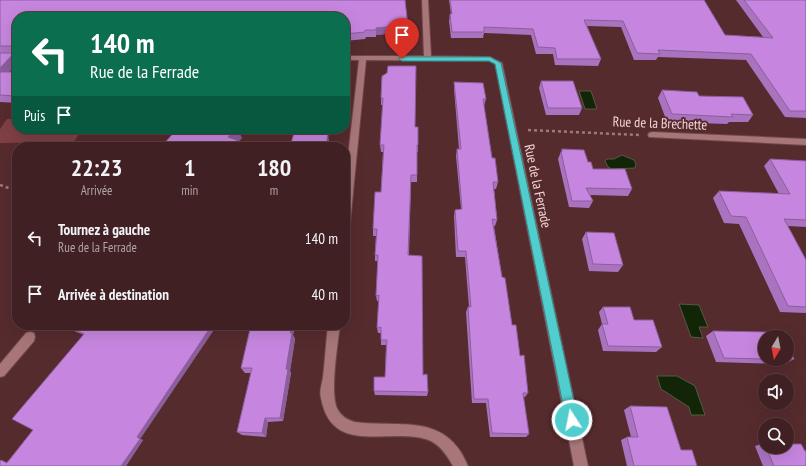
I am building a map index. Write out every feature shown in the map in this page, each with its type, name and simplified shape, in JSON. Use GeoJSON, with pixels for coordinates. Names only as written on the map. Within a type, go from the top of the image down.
{"type":"FeatureCollection","features":[{"type":"Feature","properties":{"kind":"street"},"geometry":{"type":"LineString","coordinates":[[425,0],[428,59]]}},
{"type":"Feature","properties":{"kind":"street","name":"Rue de la Ferrade"},"geometry":{"type":"LineString","coordinates":[[350,58],[490,59],[498,63],[581,466]]}},
{"type":"Feature","properties":{"kind":"street"},"geometry":{"type":"LineString","coordinates":[[350,178],[363,58]]}},
{"type":"Feature","properties":{"kind":"street","name":"Rue de la Brechette"},"geometry":{"type":"LineString","coordinates":[[652,135],[806,142]]}},
{"type":"Feature","properties":{"kind":"street"},"geometry":{"type":"LineString","coordinates":[[333,330],[326,397],[331,414],[341,424],[358,430],[420,430],[435,435],[451,449],[461,466]]}},
{"type":"Feature","properties":{"kind":"lane"},"geometry":{"type":"LineString","coordinates":[[0,372],[30,337]]}},
{"type":"Feature","properties":{"kind":"path","name":"Rue de la Brechette"},"geometry":{"type":"LineString","coordinates":[[512,130],[652,135]]}},
{"type":"Feature","properties":{"kind":"path"},"geometry":{"type":"LineString","coordinates":[[0,185],[12,189]]}},
{"type":"Feature","properties":{"kind":"shaded area"},"geometry":{"type":"Polygon","coordinates":[[[579,91],[591,91],[597,109],[585,109],[579,91]]]}},
{"type":"Feature","properties":{"kind":"shaded area"},"geometry":{"type":"Polygon","coordinates":[[[7,119],[12,119],[12,134],[79,134],[74,142],[0,143],[0,129],[7,119]]]}},
{"type":"Feature","properties":{"kind":"shaded area"},"geometry":{"type":"Polygon","coordinates":[[[622,155],[634,160],[636,164],[635,168],[612,169],[608,167],[605,161],[607,159],[614,159],[622,155]]]}},
{"type":"Feature","properties":{"kind":"shaded area"},"geometry":{"type":"Polygon","coordinates":[[[679,304],[699,305],[708,327],[699,327],[703,338],[691,337],[679,304]]]}},
{"type":"Feature","properties":{"kind":"shaded area"},"geometry":{"type":"Polygon","coordinates":[[[657,376],[677,376],[695,386],[705,415],[691,415],[689,407],[661,389],[657,376]]]}},
{"type":"Feature","properties":{"kind":"building"},"geometry":{"type":"Polygon","coordinates":[[[0,0],[405,0],[408,27],[376,28],[376,30],[365,30],[365,32],[350,34],[350,12],[12,12],[12,46],[0,46],[0,0]]]}},
{"type":"Feature","properties":{"kind":"building"},"geometry":{"type":"Polygon","coordinates":[[[450,0],[704,0],[725,35],[773,38],[744,0],[805,0],[806,111],[790,111],[751,54],[658,50],[660,54],[637,53],[623,21],[584,20],[601,59],[557,59],[555,48],[538,47],[533,29],[484,27],[484,32],[452,32],[450,0]]]}},
{"type":"Feature","properties":{"kind":"building"},"geometry":{"type":"Polygon","coordinates":[[[0,53],[12,53],[12,55],[0,68],[0,53]]]}},
{"type":"Feature","properties":{"kind":"building"},"geometry":{"type":"Polygon","coordinates":[[[388,66],[416,66],[415,127],[418,127],[417,175],[411,175],[408,255],[422,256],[423,375],[427,374],[428,392],[374,391],[374,377],[385,377],[387,340],[381,340],[381,327],[377,328],[379,295],[376,296],[378,255],[375,255],[377,229],[373,229],[375,192],[381,192],[384,145],[380,145],[383,98],[381,98],[382,76],[387,73],[388,66]]]}},
{"type":"Feature","properties":{"kind":"building"},"geometry":{"type":"Polygon","coordinates":[[[0,72],[12,72],[12,96],[0,95],[0,72]]]}},
{"type":"Feature","properties":{"kind":"building"},"geometry":{"type":"Polygon","coordinates":[[[541,81],[573,81],[582,108],[548,108],[541,81]]]}},
{"type":"Feature","properties":{"kind":"building"},"geometry":{"type":"Polygon","coordinates":[[[454,82],[483,83],[486,99],[483,99],[492,158],[495,158],[498,182],[493,182],[497,220],[492,219],[502,277],[505,278],[512,325],[516,325],[520,356],[524,355],[528,393],[523,393],[529,434],[492,433],[488,399],[474,399],[468,307],[471,307],[466,251],[458,251],[455,210],[462,209],[457,149],[461,149],[454,82]]]}},
{"type":"Feature","properties":{"kind":"building"},"geometry":{"type":"Polygon","coordinates":[[[662,90],[697,92],[699,96],[743,97],[753,115],[731,114],[733,117],[672,114],[662,90]]]}},
{"type":"Feature","properties":{"kind":"building"},"geometry":{"type":"Polygon","coordinates":[[[173,134],[231,134],[228,137],[237,140],[236,142],[165,142],[173,134]]]}},
{"type":"Feature","properties":{"kind":"building"},"geometry":{"type":"Polygon","coordinates":[[[294,134],[328,134],[327,142],[291,142],[294,134]]]}},
{"type":"Feature","properties":{"kind":"building"},"geometry":{"type":"Polygon","coordinates":[[[562,149],[584,150],[588,162],[591,162],[593,169],[625,169],[632,189],[586,188],[593,201],[572,201],[561,152],[562,149]]]}},
{"type":"Feature","properties":{"kind":"building"},"geometry":{"type":"Polygon","coordinates":[[[770,159],[806,161],[806,220],[784,219],[806,260],[806,307],[788,306],[746,217],[731,216],[719,191],[790,194],[770,159]]]}},
{"type":"Feature","properties":{"kind":"building"},"geometry":{"type":"Polygon","coordinates":[[[586,232],[614,233],[623,265],[593,264],[586,232]]]}},
{"type":"Feature","properties":{"kind":"building"},"geometry":{"type":"Polygon","coordinates":[[[603,307],[630,307],[634,320],[653,320],[662,347],[608,346],[602,324],[608,324],[603,307]]]}},
{"type":"Feature","properties":{"kind":"building"},"geometry":{"type":"Polygon","coordinates":[[[75,330],[209,330],[137,437],[140,439],[121,466],[0,466],[0,461],[1,460],[7,463],[33,430],[12,419],[84,334],[75,330]]]}},
{"type":"Feature","properties":{"kind":"building"},"geometry":{"type":"Polygon","coordinates":[[[250,330],[291,330],[290,333],[292,333],[286,369],[288,369],[280,418],[265,418],[262,433],[237,432],[252,368],[241,368],[250,330]]]}},
{"type":"Feature","properties":{"kind":"building"},"geometry":{"type":"Polygon","coordinates":[[[713,331],[758,332],[758,359],[724,358],[713,331]]]}},
{"type":"Feature","properties":{"kind":"building"},"geometry":{"type":"Polygon","coordinates":[[[630,406],[667,407],[681,450],[692,450],[697,466],[634,466],[627,437],[638,437],[630,406]]]}},
{"type":"Feature","properties":{"kind":"building"},"geometry":{"type":"Polygon","coordinates":[[[794,444],[801,444],[806,451],[806,466],[774,466],[769,454],[794,454],[794,444]]]}},
{"type":"Feature","properties":{"kind":"route"},"geometry":{"type":"LineString","coordinates":[[402,59],[490,59],[498,63],[572,420]]}}]}
